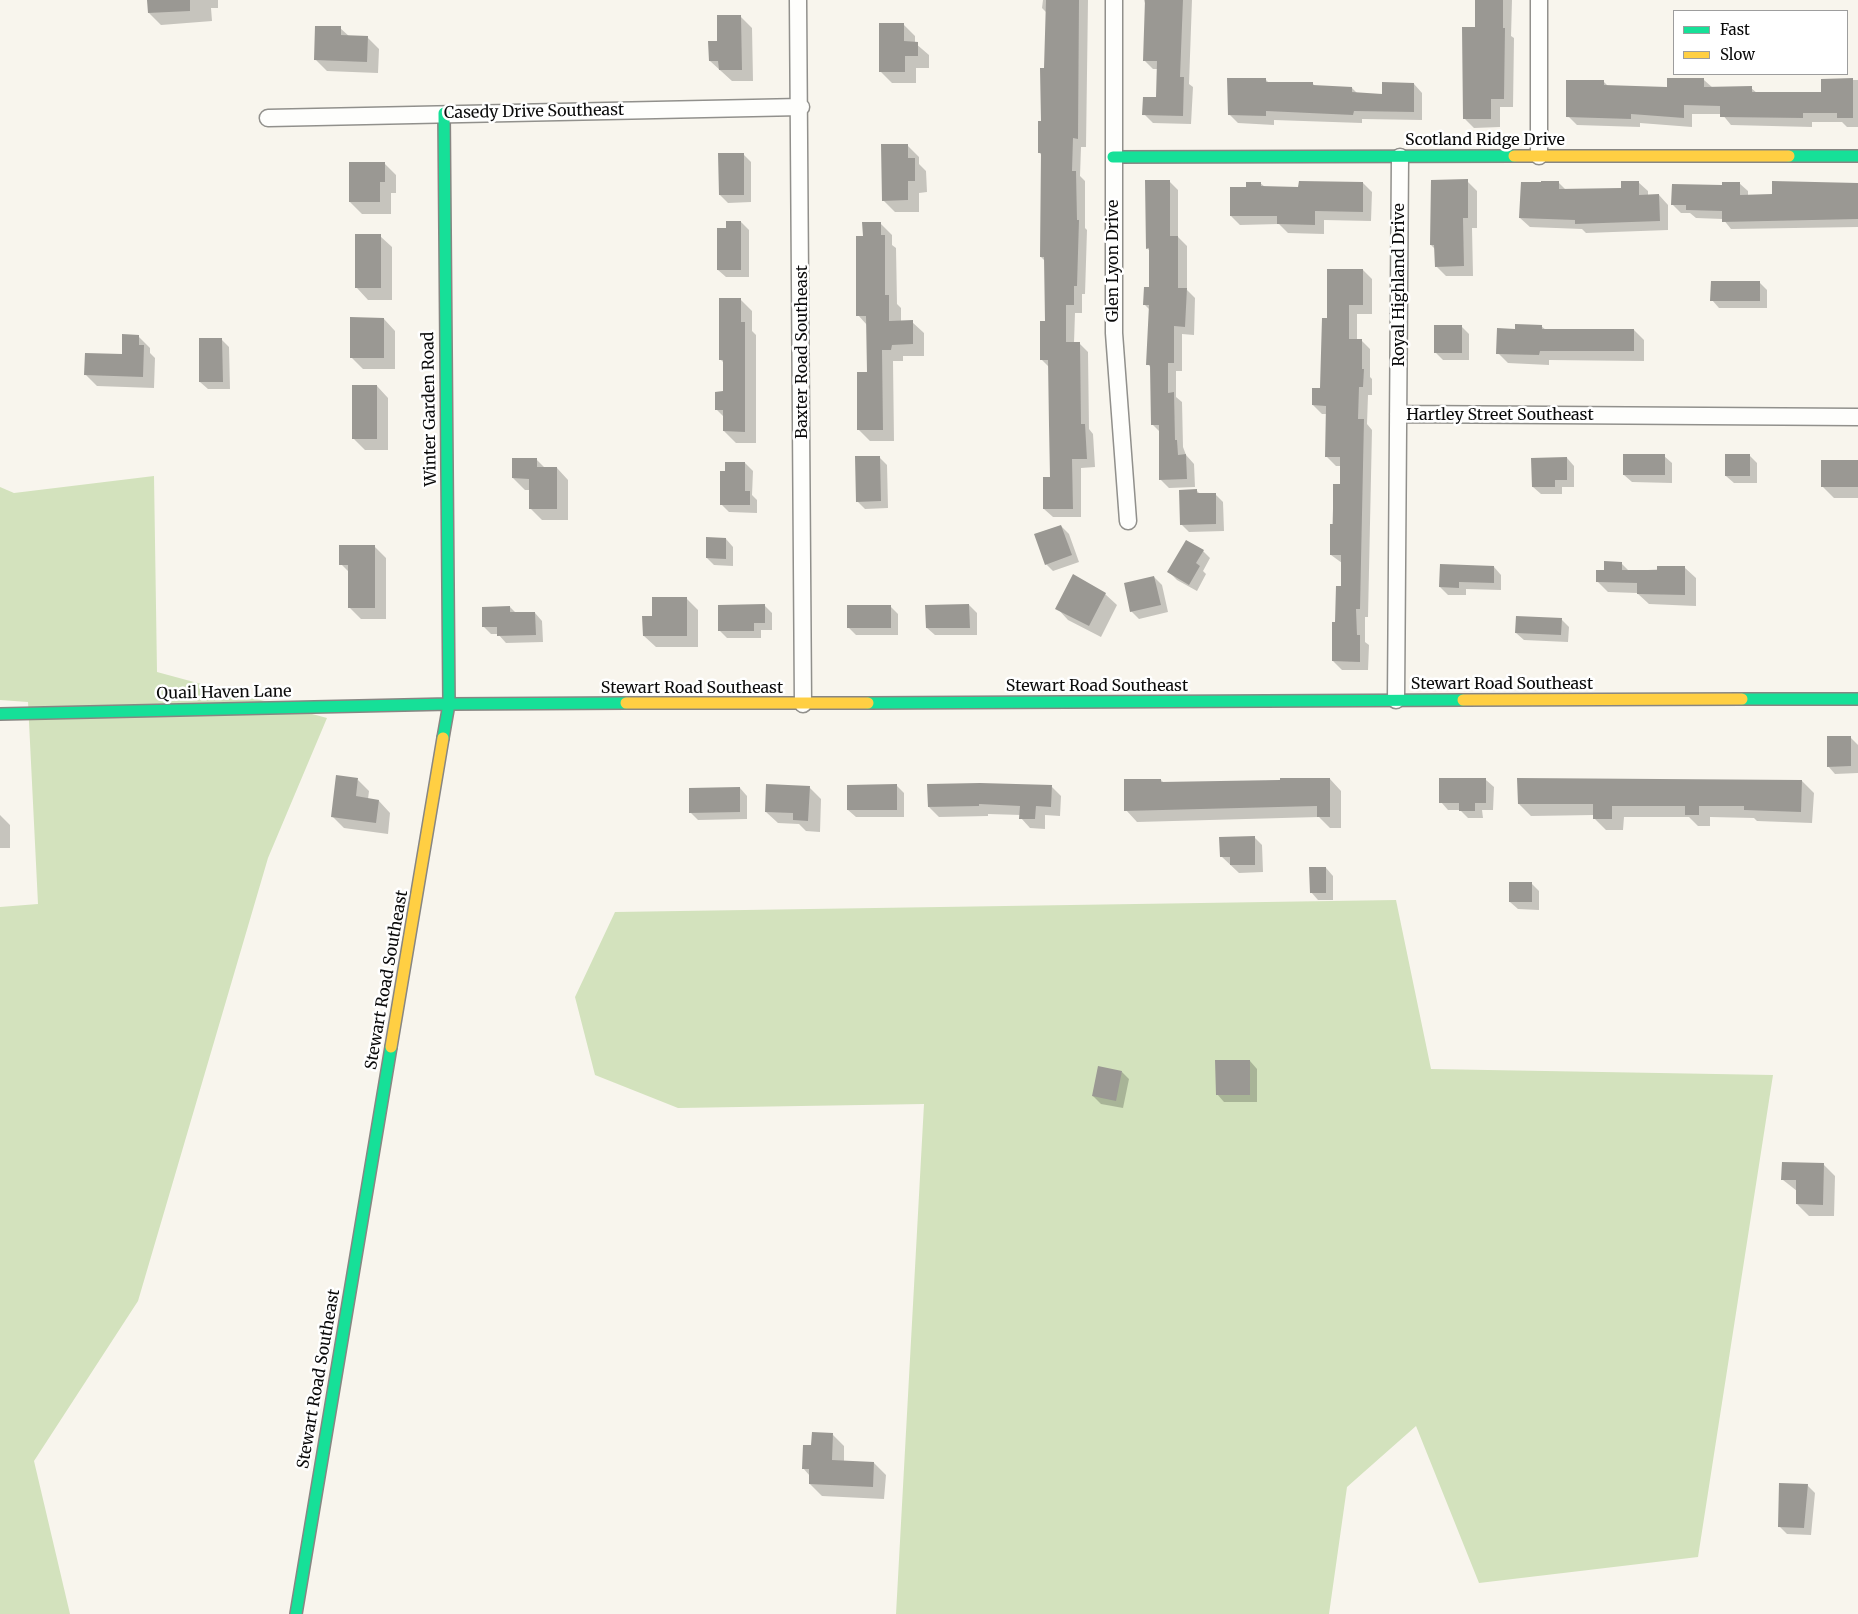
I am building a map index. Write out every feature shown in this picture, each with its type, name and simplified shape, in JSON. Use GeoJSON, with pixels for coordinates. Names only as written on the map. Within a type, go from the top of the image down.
{"type":"FeatureCollection","features":[{"type":"Feature","properties":{"kind":"street","name":"Baxter Road Southeast"},"geometry":{"type":"LineString","coordinates":[[798,0],[801,107],[803,704]]}},
{"type":"Feature","properties":{"kind":"street","name":"Glen Lyon Drive"},"geometry":{"type":"LineString","coordinates":[[1114,0],[1114,333],[1128,521]]}},
{"type":"Feature","properties":{"kind":"street"},"geometry":{"type":"LineString","coordinates":[[1539,0],[1539,156]]}},
{"type":"Feature","properties":{"kind":"street","name":"Casedy Drive Southeast"},"geometry":{"type":"LineString","coordinates":[[268,118],[801,107]]}},
{"type":"Feature","properties":{"kind":"street","name":"Winter Garden Road"},"geometry":{"type":"LineString","coordinates":[[444,114],[450,704]]}},
{"type":"Feature","properties":{"kind":"street","name":"Scotland Ridge Drive"},"geometry":{"type":"LineString","coordinates":[[1113,157],[1858,156]]}},
{"type":"Feature","properties":{"kind":"street","name":"Royal Highland Drive"},"geometry":{"type":"LineString","coordinates":[[1398,414],[1400,157]]}},
{"type":"Feature","properties":{"kind":"street","name":"Hartley Street Southeast"},"geometry":{"type":"LineString","coordinates":[[1396,700],[1398,414],[1858,417]]}},
{"type":"Feature","properties":{"kind":"street","name":"Stewart Road Southeast"},"geometry":{"type":"LineString","coordinates":[[296,1614],[450,704],[1858,699]]}},
{"type":"Feature","properties":{"kind":"street","name":"Quail Haven Lane"},"geometry":{"type":"LineString","coordinates":[[0,714],[450,704]]}},
{"type":"Feature","properties":{"kind":"green space"},"geometry":{"type":"Polygon","coordinates":[[[154,476],[157,672],[327,718],[268,858],[138,1301],[34,1461],[70,1614],[0,1614],[0,907],[38,904],[28,702],[0,700],[0,487],[14,493],[154,476]]]}},
{"type":"Feature","properties":{"kind":"green space"},"geometry":{"type":"Polygon","coordinates":[[[1396,900],[1431,1069],[1773,1075],[1698,1557],[1479,1583],[1416,1426],[1347,1487],[1329,1614],[896,1614],[924,1104],[678,1108],[595,1075],[575,997],[615,912],[1396,900]]]}},
{"type":"Feature","properties":{"kind":"building"},"geometry":{"type":"Polygon","coordinates":[[[147,0],[190,0],[190,11],[148,13],[147,0]]]}},
{"type":"Feature","properties":{"kind":"building"},"geometry":{"type":"Polygon","coordinates":[[[1046,0],[1079,0],[1078,139],[1073,138],[1072,171],[1076,171],[1077,220],[1079,220],[1077,286],[1074,286],[1074,305],[1066,305],[1066,342],[1080,342],[1081,424],[1085,424],[1087,459],[1072,459],[1073,509],[1043,509],[1043,477],[1050,477],[1048,360],[1040,360],[1040,321],[1045,321],[1044,257],[1040,257],[1041,153],[1038,153],[1038,121],[1041,121],[1040,68],[1044,68],[1046,0]]]}},
{"type":"Feature","properties":{"kind":"building"},"geometry":{"type":"Polygon","coordinates":[[[1145,0],[1183,0],[1180,77],[1184,77],[1183,116],[1142,115],[1143,97],[1156,97],[1157,61],[1143,61],[1145,0]]]}},
{"type":"Feature","properties":{"kind":"building"},"geometry":{"type":"Polygon","coordinates":[[[1475,0],[1503,0],[1503,28],[1505,28],[1504,99],[1491,99],[1491,119],[1463,119],[1462,27],[1475,27],[1475,0]]]}},
{"type":"Feature","properties":{"kind":"building"},"geometry":{"type":"Polygon","coordinates":[[[717,15],[741,15],[742,70],[719,70],[718,61],[709,61],[708,41],[717,41],[717,15]]]}},
{"type":"Feature","properties":{"kind":"building"},"geometry":{"type":"Polygon","coordinates":[[[879,23],[904,23],[904,41],[918,42],[918,56],[905,56],[905,72],[879,72],[879,23]]]}},
{"type":"Feature","properties":{"kind":"building"},"geometry":{"type":"Polygon","coordinates":[[[315,26],[341,26],[341,35],[368,36],[367,62],[314,60],[315,26]]]}},
{"type":"Feature","properties":{"kind":"building"},"geometry":{"type":"Polygon","coordinates":[[[1227,78],[1266,78],[1266,82],[1313,82],[1313,85],[1352,87],[1352,92],[1382,94],[1382,82],[1414,83],[1414,112],[1354,111],[1353,115],[1266,111],[1266,116],[1228,115],[1227,78]]]}},
{"type":"Feature","properties":{"kind":"building"},"geometry":{"type":"Polygon","coordinates":[[[1667,78],[1704,78],[1704,87],[1752,86],[1752,92],[1821,92],[1821,79],[1853,78],[1853,118],[1837,118],[1837,113],[1803,113],[1803,118],[1720,117],[1720,106],[1684,105],[1684,118],[1631,114],[1631,119],[1566,117],[1566,80],[1604,80],[1604,85],[1667,87],[1667,78]]]}},
{"type":"Feature","properties":{"kind":"building"},"geometry":{"type":"Polygon","coordinates":[[[881,144],[908,144],[908,158],[915,158],[915,181],[908,181],[908,200],[882,201],[881,144]]]}},
{"type":"Feature","properties":{"kind":"building"},"geometry":{"type":"Polygon","coordinates":[[[718,153],[744,153],[744,195],[719,195],[718,153]]]}},
{"type":"Feature","properties":{"kind":"building"},"geometry":{"type":"Polygon","coordinates":[[[349,162],[385,162],[385,182],[380,182],[380,202],[349,202],[349,162]]]}},
{"type":"Feature","properties":{"kind":"building"},"geometry":{"type":"Polygon","coordinates":[[[1468,179],[1468,218],[1463,218],[1464,266],[1435,267],[1434,245],[1430,245],[1431,180],[1468,179]]]}},
{"type":"Feature","properties":{"kind":"building"},"geometry":{"type":"Polygon","coordinates":[[[1145,180],[1170,180],[1170,236],[1178,236],[1178,288],[1187,288],[1185,327],[1174,326],[1174,363],[1168,363],[1168,393],[1174,392],[1175,440],[1177,440],[1178,455],[1186,454],[1187,479],[1159,480],[1159,425],[1151,425],[1150,365],[1146,365],[1149,305],[1143,305],[1144,287],[1149,287],[1149,248],[1146,249],[1145,180]]]}},
{"type":"Feature","properties":{"kind":"building"},"geometry":{"type":"Polygon","coordinates":[[[1299,181],[1363,182],[1363,212],[1315,211],[1315,225],[1277,224],[1277,216],[1230,216],[1230,187],[1246,187],[1246,182],[1261,182],[1261,186],[1298,187],[1299,181]]]}},
{"type":"Feature","properties":{"kind":"building"},"geometry":{"type":"Polygon","coordinates":[[[1559,181],[1559,189],[1621,188],[1621,181],[1639,181],[1639,195],[1659,194],[1660,221],[1575,224],[1575,220],[1519,218],[1521,182],[1559,181]]]}},
{"type":"Feature","properties":{"kind":"building"},"geometry":{"type":"Polygon","coordinates":[[[1772,181],[1858,183],[1858,219],[1722,222],[1722,211],[1686,210],[1686,205],[1671,205],[1672,184],[1722,185],[1722,182],[1740,182],[1740,195],[1772,194],[1772,181]]]}},
{"type":"Feature","properties":{"kind":"building"},"geometry":{"type":"Polygon","coordinates":[[[726,221],[741,221],[741,270],[717,270],[717,228],[726,228],[726,221]]]}},
{"type":"Feature","properties":{"kind":"building"},"geometry":{"type":"Polygon","coordinates":[[[862,222],[881,222],[881,235],[885,235],[885,295],[889,295],[889,321],[913,320],[913,344],[892,345],[891,350],[882,350],[883,430],[857,430],[857,372],[867,372],[866,316],[856,316],[856,236],[863,236],[862,222]]]}},
{"type":"Feature","properties":{"kind":"building"},"geometry":{"type":"Polygon","coordinates":[[[355,234],[381,234],[381,288],[355,288],[355,234]]]}},
{"type":"Feature","properties":{"kind":"building"},"geometry":{"type":"Polygon","coordinates":[[[1327,269],[1363,269],[1363,305],[1349,305],[1349,339],[1362,339],[1362,369],[1364,369],[1363,387],[1359,387],[1358,419],[1364,419],[1360,609],[1356,609],[1357,635],[1360,635],[1360,662],[1332,661],[1332,622],[1335,622],[1336,586],[1341,586],[1341,555],[1330,555],[1330,524],[1333,524],[1333,484],[1340,484],[1340,457],[1325,457],[1326,406],[1312,405],[1312,388],[1320,388],[1322,318],[1327,318],[1327,269]]]}},
{"type":"Feature","properties":{"kind":"building"},"geometry":{"type":"Polygon","coordinates":[[[1711,281],[1760,281],[1760,301],[1710,301],[1711,281]]]}},
{"type":"Feature","properties":{"kind":"building"},"geometry":{"type":"Polygon","coordinates":[[[719,298],[741,298],[741,322],[745,322],[745,432],[723,431],[723,410],[715,410],[715,392],[723,391],[723,360],[719,360],[719,298]]]}},
{"type":"Feature","properties":{"kind":"building"},"geometry":{"type":"Polygon","coordinates":[[[350,317],[384,318],[384,358],[350,358],[350,317]]]}},
{"type":"Feature","properties":{"kind":"building"},"geometry":{"type":"Polygon","coordinates":[[[1515,324],[1542,325],[1542,329],[1634,329],[1634,351],[1540,351],[1539,355],[1496,354],[1497,328],[1515,329],[1515,324]]]}},
{"type":"Feature","properties":{"kind":"building"},"geometry":{"type":"Polygon","coordinates":[[[1434,325],[1462,325],[1462,353],[1434,353],[1434,325]]]}},
{"type":"Feature","properties":{"kind":"building"},"geometry":{"type":"Polygon","coordinates":[[[122,334],[139,335],[139,345],[144,345],[143,377],[84,375],[85,353],[122,354],[122,334]]]}},
{"type":"Feature","properties":{"kind":"building"},"geometry":{"type":"Polygon","coordinates":[[[199,338],[222,338],[223,382],[199,382],[199,338]]]}},
{"type":"Feature","properties":{"kind":"building"},"geometry":{"type":"Polygon","coordinates":[[[352,385],[377,385],[377,439],[352,439],[352,385]]]}},
{"type":"Feature","properties":{"kind":"building"},"geometry":{"type":"Polygon","coordinates":[[[1623,454],[1665,454],[1665,475],[1623,475],[1623,454]]]}},
{"type":"Feature","properties":{"kind":"building"},"geometry":{"type":"Polygon","coordinates":[[[1725,454],[1750,454],[1750,476],[1725,476],[1725,454]]]}},
{"type":"Feature","properties":{"kind":"building"},"geometry":{"type":"Polygon","coordinates":[[[855,456],[880,456],[881,501],[856,502],[855,456]]]}},
{"type":"Feature","properties":{"kind":"building"},"geometry":{"type":"Polygon","coordinates":[[[1567,457],[1567,480],[1555,480],[1555,487],[1532,487],[1531,458],[1567,457]]]}},
{"type":"Feature","properties":{"kind":"building"},"geometry":{"type":"Polygon","coordinates":[[[512,458],[537,458],[537,467],[557,467],[557,509],[529,509],[529,479],[512,478],[512,458]]]}},
{"type":"Feature","properties":{"kind":"building"},"geometry":{"type":"Polygon","coordinates":[[[1821,460],[1858,460],[1858,487],[1821,487],[1821,460]]]}},
{"type":"Feature","properties":{"kind":"building"},"geometry":{"type":"Polygon","coordinates":[[[725,462],[745,462],[745,491],[750,491],[750,505],[720,505],[720,471],[725,471],[725,462]]]}},
{"type":"Feature","properties":{"kind":"building"},"geometry":{"type":"Polygon","coordinates":[[[1197,489],[1197,493],[1216,493],[1216,524],[1180,525],[1179,490],[1197,489]]]}},
{"type":"Feature","properties":{"kind":"building"},"geometry":{"type":"Polygon","coordinates":[[[1061,525],[1072,555],[1045,565],[1034,534],[1061,525]]]}},
{"type":"Feature","properties":{"kind":"building"},"geometry":{"type":"Polygon","coordinates":[[[706,537],[726,538],[726,559],[706,558],[706,537]]]}},
{"type":"Feature","properties":{"kind":"building"},"geometry":{"type":"Polygon","coordinates":[[[1186,540],[1204,550],[1196,563],[1200,566],[1189,585],[1167,572],[1186,540]]]}},
{"type":"Feature","properties":{"kind":"building"},"geometry":{"type":"Polygon","coordinates":[[[339,545],[375,545],[375,608],[348,608],[348,565],[339,565],[339,545]]]}},
{"type":"Feature","properties":{"kind":"building"},"geometry":{"type":"Polygon","coordinates":[[[1604,561],[1622,562],[1622,570],[1657,570],[1657,566],[1685,566],[1685,595],[1637,594],[1637,583],[1596,582],[1596,570],[1604,570],[1604,561]]]}},
{"type":"Feature","properties":{"kind":"building"},"geometry":{"type":"Polygon","coordinates":[[[1440,564],[1494,566],[1494,583],[1459,582],[1459,588],[1439,587],[1440,564]]]}},
{"type":"Feature","properties":{"kind":"building"},"geometry":{"type":"Polygon","coordinates":[[[1073,574],[1106,593],[1089,626],[1055,609],[1073,574]]]}},
{"type":"Feature","properties":{"kind":"building"},"geometry":{"type":"Polygon","coordinates":[[[1154,576],[1161,605],[1130,612],[1124,583],[1154,576]]]}},
{"type":"Feature","properties":{"kind":"building"},"geometry":{"type":"Polygon","coordinates":[[[652,597],[687,597],[687,636],[643,636],[642,616],[652,616],[652,597]]]}},
{"type":"Feature","properties":{"kind":"building"},"geometry":{"type":"Polygon","coordinates":[[[765,604],[765,623],[754,623],[754,631],[718,631],[718,605],[765,604]]]}},
{"type":"Feature","properties":{"kind":"building"},"geometry":{"type":"Polygon","coordinates":[[[969,604],[970,628],[926,628],[925,605],[969,604]]]}},
{"type":"Feature","properties":{"kind":"building"},"geometry":{"type":"Polygon","coordinates":[[[847,605],[891,605],[891,628],[847,628],[847,605]]]}},
{"type":"Feature","properties":{"kind":"building"},"geometry":{"type":"Polygon","coordinates":[[[510,606],[510,612],[535,612],[536,635],[497,636],[497,627],[482,627],[482,607],[510,606]]]}},
{"type":"Feature","properties":{"kind":"building"},"geometry":{"type":"Polygon","coordinates":[[[1516,616],[1562,618],[1561,635],[1515,633],[1516,616]]]}},
{"type":"Feature","properties":{"kind":"building"},"geometry":{"type":"Polygon","coordinates":[[[1827,736],[1851,736],[1851,766],[1827,767],[1827,736]]]}},
{"type":"Feature","properties":{"kind":"building"},"geometry":{"type":"Polygon","coordinates":[[[336,775],[358,778],[356,796],[379,800],[376,823],[331,817],[336,775]]]}},
{"type":"Feature","properties":{"kind":"building"},"geometry":{"type":"Polygon","coordinates":[[[1280,778],[1330,778],[1330,817],[1317,817],[1317,806],[1124,811],[1124,779],[1161,779],[1161,782],[1280,780],[1280,778]]]}},
{"type":"Feature","properties":{"kind":"building"},"geometry":{"type":"Polygon","coordinates":[[[1439,778],[1486,778],[1486,803],[1475,803],[1475,811],[1459,811],[1459,803],[1439,803],[1439,778]]]}},
{"type":"Feature","properties":{"kind":"building"},"geometry":{"type":"Polygon","coordinates":[[[1517,778],[1802,780],[1801,812],[1744,810],[1744,806],[1699,806],[1699,815],[1685,815],[1685,806],[1612,806],[1612,819],[1593,819],[1593,804],[1518,804],[1517,778]]]}},
{"type":"Feature","properties":{"kind":"building"},"geometry":{"type":"Polygon","coordinates":[[[766,784],[810,786],[808,821],[793,820],[793,813],[765,812],[766,784]]]}},
{"type":"Feature","properties":{"kind":"building"},"geometry":{"type":"Polygon","coordinates":[[[897,784],[897,810],[847,810],[847,785],[897,784]]]}},
{"type":"Feature","properties":{"kind":"building"},"geometry":{"type":"Polygon","coordinates":[[[927,784],[1052,785],[1051,807],[1036,806],[1035,819],[1019,819],[1020,806],[979,804],[979,806],[928,807],[927,784]]]}},
{"type":"Feature","properties":{"kind":"building"},"geometry":{"type":"Polygon","coordinates":[[[740,787],[740,812],[689,813],[689,788],[740,787]]]}},
{"type":"Feature","properties":{"kind":"building"},"geometry":{"type":"Polygon","coordinates":[[[1255,836],[1255,865],[1230,865],[1230,857],[1220,857],[1219,837],[1255,836]]]}},
{"type":"Feature","properties":{"kind":"building"},"geometry":{"type":"Polygon","coordinates":[[[1309,867],[1326,867],[1326,893],[1310,893],[1309,867]]]}},
{"type":"Feature","properties":{"kind":"building"},"geometry":{"type":"Polygon","coordinates":[[[1509,882],[1532,882],[1532,902],[1509,902],[1509,882]]]}},
{"type":"Feature","properties":{"kind":"building"},"geometry":{"type":"Polygon","coordinates":[[[1215,1060],[1250,1060],[1250,1095],[1216,1095],[1215,1060]]]}},
{"type":"Feature","properties":{"kind":"building"},"geometry":{"type":"Polygon","coordinates":[[[1098,1066],[1122,1071],[1116,1101],[1092,1096],[1098,1066]]]}},
{"type":"Feature","properties":{"kind":"building"},"geometry":{"type":"Polygon","coordinates":[[[1782,1162],[1824,1163],[1823,1205],[1796,1204],[1796,1180],[1781,1180],[1782,1162]]]}},
{"type":"Feature","properties":{"kind":"building"},"geometry":{"type":"Polygon","coordinates":[[[812,1432],[833,1433],[832,1460],[874,1462],[873,1487],[809,1484],[809,1469],[802,1469],[803,1445],[811,1445],[812,1432]]]}},
{"type":"Feature","properties":{"kind":"building"},"geometry":{"type":"Polygon","coordinates":[[[1779,1483],[1808,1484],[1804,1528],[1778,1527],[1779,1483]]]}},
{"type":"Feature","properties":{"kind":"traffic: fast"},"geometry":{"type":"LineString","coordinates":[[443,738],[449,704],[444,113]]}},
{"type":"Feature","properties":{"kind":"traffic: fast"},"geometry":{"type":"LineString","coordinates":[[1113,157],[1514,156]]}},
{"type":"Feature","properties":{"kind":"traffic: fast"},"geometry":{"type":"LineString","coordinates":[[1789,156],[1858,156]]}},
{"type":"Feature","properties":{"kind":"traffic: fast"},"geometry":{"type":"LineString","coordinates":[[1742,699],[1858,699]]}},
{"type":"Feature","properties":{"kind":"traffic: fast"},"geometry":{"type":"LineString","coordinates":[[868,703],[1463,700]]}},
{"type":"Feature","properties":{"kind":"traffic: fast"},"geometry":{"type":"LineString","coordinates":[[0,714],[449,704],[626,703]]}},
{"type":"Feature","properties":{"kind":"traffic: fast"},"geometry":{"type":"LineString","coordinates":[[296,1614],[391,1047]]}},
{"type":"Feature","properties":{"kind":"traffic: slow"},"geometry":{"type":"LineString","coordinates":[[1514,156],[1789,156]]}},
{"type":"Feature","properties":{"kind":"traffic: slow"},"geometry":{"type":"LineString","coordinates":[[1463,700],[1742,699]]}},
{"type":"Feature","properties":{"kind":"traffic: slow"},"geometry":{"type":"LineString","coordinates":[[626,703],[868,703]]}},
{"type":"Feature","properties":{"kind":"traffic: slow"},"geometry":{"type":"LineString","coordinates":[[391,1047],[443,738]]}}]}
